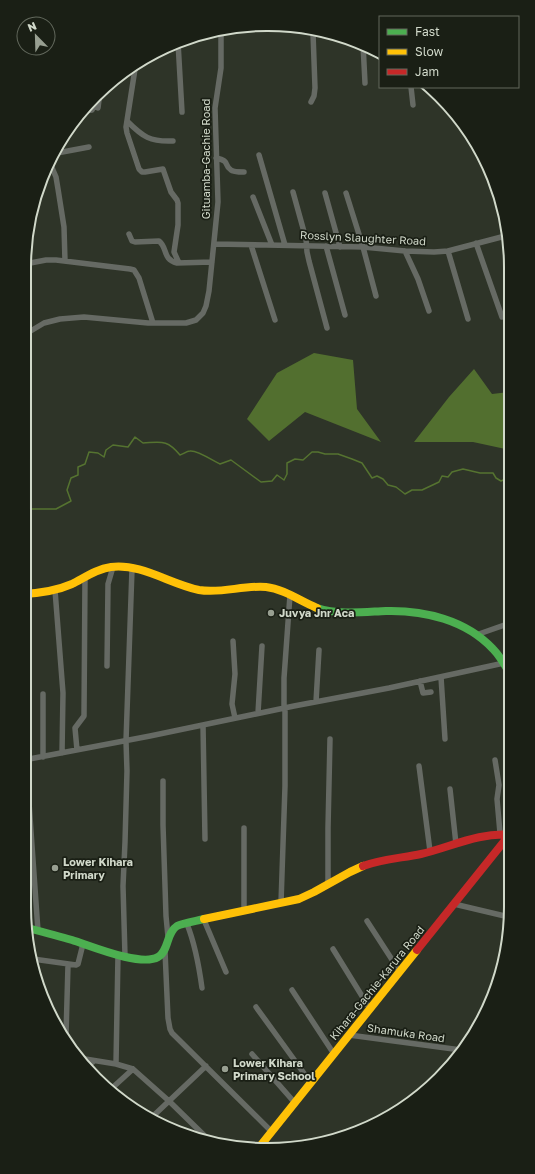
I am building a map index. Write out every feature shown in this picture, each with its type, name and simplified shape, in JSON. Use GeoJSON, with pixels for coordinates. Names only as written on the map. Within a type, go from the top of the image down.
{"type":"FeatureCollection","features":[{"type":"Feature","properties":{"kind":"street","name":"Gituamba-Gachie Road"},"geometry":{"type":"LineString","coordinates":[[31,331],[44,323],[60,319],[84,317],[153,323],[186,323],[196,320],[203,313],[206,306],[212,262],[218,202],[215,108],[221,68],[221,36]]}},
{"type":"Feature","properties":{"kind":"street"},"geometry":{"type":"LineString","coordinates":[[311,102],[314,96],[315,88],[313,36]]}},
{"type":"Feature","properties":{"kind":"street"},"geometry":{"type":"LineString","coordinates":[[178,49],[182,112]]}},
{"type":"Feature","properties":{"kind":"street"},"geometry":{"type":"LineString","coordinates":[[363,51],[365,83]]}},
{"type":"Feature","properties":{"kind":"street"},"geometry":{"type":"LineString","coordinates":[[135,72],[127,121],[127,133],[139,169],[142,172],[164,170],[171,192],[177,200],[178,225],[174,252],[179,263]]}},
{"type":"Feature","properties":{"kind":"street"},"geometry":{"type":"LineString","coordinates":[[411,88],[412,105]]}},
{"type":"Feature","properties":{"kind":"street"},"geometry":{"type":"LineString","coordinates":[[98,108],[99,101]]}},
{"type":"Feature","properties":{"kind":"street"},"geometry":{"type":"LineString","coordinates":[[127,121],[136,130],[150,139],[155,141],[173,141]]}},
{"type":"Feature","properties":{"kind":"street"},"geometry":{"type":"LineString","coordinates":[[61,152],[89,147]]}},
{"type":"Feature","properties":{"kind":"street"},"geometry":{"type":"LineString","coordinates":[[259,155],[285,245]]}},
{"type":"Feature","properties":{"kind":"street"},"geometry":{"type":"LineString","coordinates":[[216,158],[225,161],[230,170],[244,172]]}},
{"type":"Feature","properties":{"kind":"street"},"geometry":{"type":"LineString","coordinates":[[52,169],[56,177],[64,227],[65,261]]}},
{"type":"Feature","properties":{"kind":"street"},"geometry":{"type":"LineString","coordinates":[[293,192],[306,239],[308,261],[327,328]]}},
{"type":"Feature","properties":{"kind":"street"},"geometry":{"type":"LineString","coordinates":[[325,193],[340,247]]}},
{"type":"Feature","properties":{"kind":"street"},"geometry":{"type":"LineString","coordinates":[[346,194],[363,247],[376,296]]}},
{"type":"Feature","properties":{"kind":"street"},"geometry":{"type":"LineString","coordinates":[[253,198],[272,245]]}},
{"type":"Feature","properties":{"kind":"street"},"geometry":{"type":"LineString","coordinates":[[130,234],[132,241],[135,242],[159,241],[163,246],[169,260],[177,263],[212,262]]}},
{"type":"Feature","properties":{"kind":"street","name":"Rosslyn Slaughter Road"},"geometry":{"type":"LineString","coordinates":[[214,244],[363,247],[434,252],[502,237]]}},
{"type":"Feature","properties":{"kind":"street"},"geometry":{"type":"LineString","coordinates":[[476,243],[502,317]]}},
{"type":"Feature","properties":{"kind":"street"},"geometry":{"type":"LineString","coordinates":[[251,245],[275,320]]}},
{"type":"Feature","properties":{"kind":"street"},"geometry":{"type":"LineString","coordinates":[[326,246],[345,315]]}},
{"type":"Feature","properties":{"kind":"street"},"geometry":{"type":"LineString","coordinates":[[448,250],[468,318]]}},
{"type":"Feature","properties":{"kind":"street"},"geometry":{"type":"LineString","coordinates":[[405,251],[418,279],[429,311]]}},
{"type":"Feature","properties":{"kind":"street"},"geometry":{"type":"LineString","coordinates":[[31,263],[46,260],[65,261],[134,270],[139,278],[153,323]]}},
{"type":"Feature","properties":{"kind":"street"},"geometry":{"type":"LineString","coordinates":[[107,666],[108,584],[113,567]]}},
{"type":"Feature","properties":{"kind":"street"},"geometry":{"type":"LineString","coordinates":[[31,594],[44,593],[66,587],[98,571],[113,567],[132,569],[199,590],[213,592],[252,587],[268,587],[323,609],[345,612],[407,611],[427,613],[445,619],[483,639],[504,663],[389,688],[31,759]]}},
{"type":"Feature","properties":{"kind":"street"},"geometry":{"type":"LineString","coordinates":[[116,1064],[121,955],[122,886],[125,842],[127,771],[126,741],[132,569]]}},
{"type":"Feature","properties":{"kind":"street"},"geometry":{"type":"LineString","coordinates":[[77,750],[75,728],[84,716],[85,578]]}},
{"type":"Feature","properties":{"kind":"street"},"geometry":{"type":"LineString","coordinates":[[55,590],[62,693],[62,753]]}},
{"type":"Feature","properties":{"kind":"street"},"geometry":{"type":"LineString","coordinates":[[281,904],[285,786],[284,678],[290,595]]}},
{"type":"Feature","properties":{"kind":"street"},"geometry":{"type":"LineString","coordinates":[[476,635],[504,625]]}},
{"type":"Feature","properties":{"kind":"street"},"geometry":{"type":"LineString","coordinates":[[233,642],[235,674],[232,704],[235,718]]}},
{"type":"Feature","properties":{"kind":"street"},"geometry":{"type":"LineString","coordinates":[[258,713],[262,646]]}},
{"type":"Feature","properties":{"kind":"street"},"geometry":{"type":"LineString","coordinates":[[316,702],[319,650]]}},
{"type":"Feature","properties":{"kind":"street"},"geometry":{"type":"LineString","coordinates":[[441,677],[445,739]]}},
{"type":"Feature","properties":{"kind":"street"},"geometry":{"type":"LineString","coordinates":[[420,681],[423,692],[431,692]]}},
{"type":"Feature","properties":{"kind":"street"},"geometry":{"type":"LineString","coordinates":[[43,694],[43,757]]}},
{"type":"Feature","properties":{"kind":"street"},"geometry":{"type":"LineString","coordinates":[[203,725],[205,839]]}},
{"type":"Feature","properties":{"kind":"street"},"geometry":{"type":"LineString","coordinates":[[328,884],[330,739]]}},
{"type":"Feature","properties":{"kind":"street"},"geometry":{"type":"LineString","coordinates":[[495,760],[499,785],[497,799],[500,833]]}},
{"type":"Feature","properties":{"kind":"street"},"geometry":{"type":"LineString","coordinates":[[420,766],[430,851]]}},
{"type":"Feature","properties":{"kind":"street"},"geometry":{"type":"LineString","coordinates":[[164,781],[163,825],[168,937],[165,950],[168,1018],[170,1030],[272,1132]]}},
{"type":"Feature","properties":{"kind":"street"},"geometry":{"type":"LineString","coordinates":[[450,789],[456,844]]}},
{"type":"Feature","properties":{"kind":"street"},"geometry":{"type":"LineString","coordinates":[[244,828],[244,910]]}},
{"type":"Feature","properties":{"kind":"street"},"geometry":{"type":"LineString","coordinates":[[31,831],[38,931]]}},
{"type":"Feature","properties":{"kind":"street"},"geometry":{"type":"LineString","coordinates":[[168,937],[173,929],[178,926],[244,910],[281,904],[314,893],[356,868],[372,862],[430,851],[488,835],[504,833]]}},
{"type":"Feature","properties":{"kind":"street","name":"Kihara-Gachie-Karura Road"},"geometry":{"type":"LineString","coordinates":[[263,1143],[504,842]]}},
{"type":"Feature","properties":{"kind":"street"},"geometry":{"type":"LineString","coordinates":[[454,904],[503,916]]}},
{"type":"Feature","properties":{"kind":"street"},"geometry":{"type":"LineString","coordinates":[[204,920],[226,972]]}},
{"type":"Feature","properties":{"kind":"street"},"geometry":{"type":"LineString","coordinates":[[367,921],[400,972]]}},
{"type":"Feature","properties":{"kind":"street"},"geometry":{"type":"LineString","coordinates":[[188,924],[200,973],[202,988]]}},
{"type":"Feature","properties":{"kind":"street"},"geometry":{"type":"LineString","coordinates":[[32,929],[136,959],[152,959],[160,956],[165,950]]}},
{"type":"Feature","properties":{"kind":"street"},"geometry":{"type":"LineString","coordinates":[[37,960],[74,966],[78,964],[83,944]]}},
{"type":"Feature","properties":{"kind":"street"},"geometry":{"type":"LineString","coordinates":[[333,949],[370,1009]]}},
{"type":"Feature","properties":{"kind":"street"},"geometry":{"type":"LineString","coordinates":[[66,1030],[68,965]]}},
{"type":"Feature","properties":{"kind":"street"},"geometry":{"type":"LineString","coordinates":[[292,990],[334,1054]]}},
{"type":"Feature","properties":{"kind":"street"},"geometry":{"type":"LineString","coordinates":[[256,1007],[311,1083]]}},
{"type":"Feature","properties":{"kind":"street","name":"Shamuka Road"},"geometry":{"type":"LineString","coordinates":[[349,1035],[456,1049]]}},
{"type":"Feature","properties":{"kind":"street"},"geometry":{"type":"LineString","coordinates":[[252,1054],[295,1103]]}},
{"type":"Feature","properties":{"kind":"street"},"geometry":{"type":"LineString","coordinates":[[88,1060],[116,1064],[133,1069],[169,1101],[202,1134]]}},
{"type":"Feature","properties":{"kind":"street"},"geometry":{"type":"LineString","coordinates":[[155,1114],[206,1066]]}},
{"type":"Feature","properties":{"kind":"street"},"geometry":{"type":"LineString","coordinates":[[114,1086],[133,1069]]}},
{"type":"Feature","properties":{"kind":"green space"},"geometry":{"type":"Polygon","coordinates":[[[314,353],[353,360],[357,409],[381,442],[305,412],[269,441],[247,419],[277,373],[314,353]]]}},
{"type":"Feature","properties":{"kind":"green space"},"geometry":{"type":"Polygon","coordinates":[[[474,369],[492,394],[504,393],[504,449],[473,442],[414,442],[449,397],[474,369]]]}},
{"type":"Feature","properties":{"kind":"waterway"},"geometry":{"type":"LineString","coordinates":[[31,509],[56,509],[71,501],[67,490],[71,478],[78,475],[78,467],[85,464],[89,452],[98,453],[104,457],[106,450],[113,445],[128,447],[135,437],[143,443],[159,442],[167,444],[180,455],[188,451],[193,451],[220,464],[231,460],[261,482],[272,481],[277,475],[284,480],[287,474],[287,463],[295,459],[303,460],[312,452],[338,454],[362,463],[372,478],[377,476],[383,479],[388,485],[396,487],[405,494],[412,490],[422,490],[439,482],[442,476],[448,477],[452,472],[463,469],[480,473],[493,473],[496,478],[501,481],[504,480]]}},
{"type":"Feature","properties":{"kind":"traffic: fast"},"geometry":{"type":"LineString","coordinates":[[317,608],[334,612],[415,612],[444,619],[457,624],[482,639],[493,649],[504,664]]}},
{"type":"Feature","properties":{"kind":"traffic: fast"},"geometry":{"type":"LineString","coordinates":[[32,929],[128,958],[150,959],[158,957],[162,954],[173,929],[177,926],[204,919]]}},
{"type":"Feature","properties":{"kind":"traffic: slow"},"geometry":{"type":"LineString","coordinates":[[31,593],[54,590],[72,584],[100,570],[111,567],[122,567],[144,571],[199,590],[216,591],[249,587],[273,588],[317,608]]}},
{"type":"Feature","properties":{"kind":"traffic: slow"},"geometry":{"type":"LineString","coordinates":[[204,919],[299,899],[363,866]]}},
{"type":"Feature","properties":{"kind":"traffic: slow"},"geometry":{"type":"LineString","coordinates":[[263,1143],[417,950]]}},
{"type":"Feature","properties":{"kind":"traffic: jam"},"geometry":{"type":"LineString","coordinates":[[363,866],[385,860],[421,854],[476,838],[504,835]]}},
{"type":"Feature","properties":{"kind":"traffic: jam"},"geometry":{"type":"LineString","coordinates":[[417,950],[504,841]]}},
{"type":"Feature","properties":{"kind":"place","name":"Juvya Jnr Aca"},"geometry":{"type":"Point","coordinates":[271,613]}},
{"type":"Feature","properties":{"kind":"place","name":"Lower Kihara Primary"},"geometry":{"type":"Point","coordinates":[55,868]}},
{"type":"Feature","properties":{"kind":"place","name":"Lower Kihara Primary School"},"geometry":{"type":"Point","coordinates":[225,1069]}}]}
